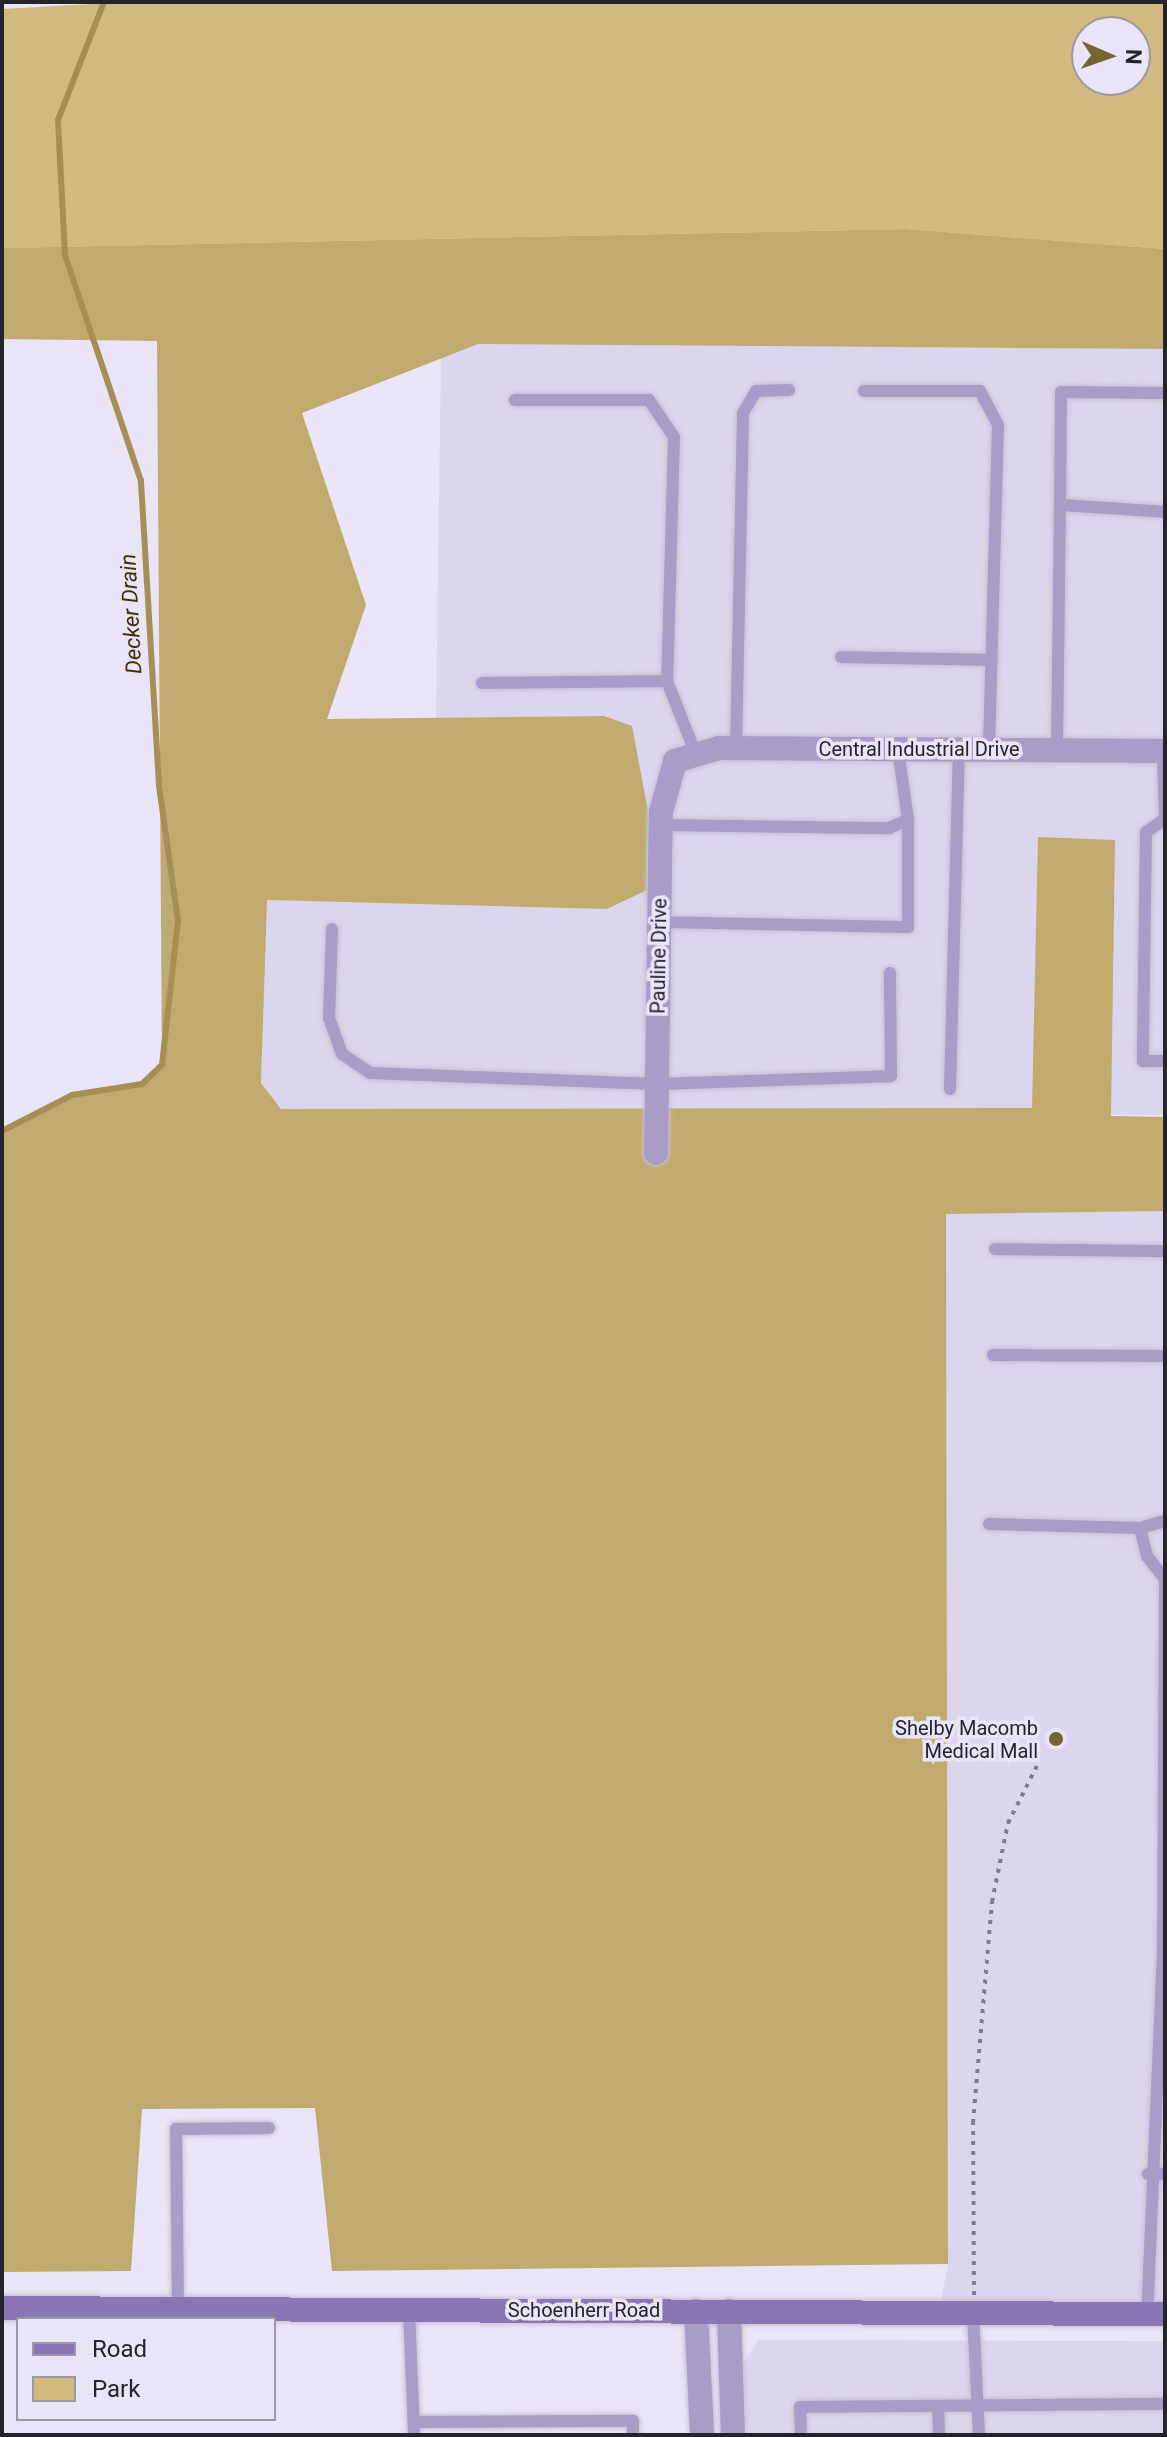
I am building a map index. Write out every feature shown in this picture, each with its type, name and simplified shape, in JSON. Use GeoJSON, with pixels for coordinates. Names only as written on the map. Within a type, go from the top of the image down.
{"type":"FeatureCollection","features":[{"type":"Feature","properties":{"kind":"street","name":"Central Industrial Drive"},"geometry":{"type":"LineString","coordinates":[[685,757],[736,748],[1164,751]]}},
{"type":"Feature","properties":{"kind":"street","name":"Pauline Drive"},"geometry":{"type":"LineString","coordinates":[[656,1153],[661,825],[685,757]]}},
{"type":"Feature","properties":{"kind":"street","name":"Schoenherr Road"},"geometry":{"type":"LineString","coordinates":[[2,2308],[1156,2314]]}},
{"type":"Feature","properties":{"kind":"street"},"geometry":{"type":"LineString","coordinates":[[696,2311],[702,2435]]}},
{"type":"Feature","properties":{"kind":"street"},"geometry":{"type":"LineString","coordinates":[[729,2311],[733,2435]]}},
{"type":"Feature","properties":{"kind":"lane"},"geometry":{"type":"LineString","coordinates":[[736,748],[743,413],[756,391],[789,390]]}},
{"type":"Feature","properties":{"kind":"lane"},"geometry":{"type":"LineString","coordinates":[[864,391],[980,391],[998,425],[989,750]]}},
{"type":"Feature","properties":{"kind":"lane"},"geometry":{"type":"LineString","coordinates":[[1057,750],[1061,392],[1165,393]]}},
{"type":"Feature","properties":{"kind":"lane"},"geometry":{"type":"LineString","coordinates":[[515,400],[649,400],[674,437],[667,681],[685,757]]}},
{"type":"Feature","properties":{"kind":"lane"},"geometry":{"type":"LineString","coordinates":[[1060,505],[1165,512]]}},
{"type":"Feature","properties":{"kind":"lane"},"geometry":{"type":"LineString","coordinates":[[841,657],[992,660]]}},
{"type":"Feature","properties":{"kind":"lane"},"geometry":{"type":"LineString","coordinates":[[482,683],[667,681]]}},
{"type":"Feature","properties":{"kind":"lane"},"geometry":{"type":"LineString","coordinates":[[659,922],[908,927],[908,820],[898,749]]}},
{"type":"Feature","properties":{"kind":"lane"},"geometry":{"type":"LineString","coordinates":[[950,1089],[959,750]]}},
{"type":"Feature","properties":{"kind":"lane"},"geometry":{"type":"LineString","coordinates":[[1164,751],[1164,821],[1146,832],[1143,1061],[1165,1061]]}},
{"type":"Feature","properties":{"kind":"lane"},"geometry":{"type":"LineString","coordinates":[[661,825],[889,828],[908,820]]}},
{"type":"Feature","properties":{"kind":"lane"},"geometry":{"type":"LineString","coordinates":[[332,929],[329,1018],[342,1054],[370,1073],[656,1084],[891,1076],[890,973]]}},
{"type":"Feature","properties":{"kind":"lane"},"geometry":{"type":"LineString","coordinates":[[995,1249],[1165,1251]]}},
{"type":"Feature","properties":{"kind":"lane"},"geometry":{"type":"LineString","coordinates":[[993,1355],[1165,1356]]}},
{"type":"Feature","properties":{"kind":"lane"},"geometry":{"type":"LineString","coordinates":[[989,1524],[1140,1528],[1164,1521]]}},
{"type":"Feature","properties":{"kind":"lane"},"geometry":{"type":"LineString","coordinates":[[1140,1528],[1147,1556],[1165,1579],[1162,2063],[1148,2174],[1156,2314]]}},
{"type":"Feature","properties":{"kind":"lane"},"geometry":{"type":"LineString","coordinates":[[178,2310],[176,2129],[269,2128]]}},
{"type":"Feature","properties":{"kind":"lane"},"geometry":{"type":"LineString","coordinates":[[1148,2174],[1165,2174]]}},
{"type":"Feature","properties":{"kind":"lane"},"geometry":{"type":"LineString","coordinates":[[409,2309],[414,2429],[633,2421],[633,2435]]}},
{"type":"Feature","properties":{"kind":"lane"},"geometry":{"type":"LineString","coordinates":[[973,2313],[979,2435]]}},
{"type":"Feature","properties":{"kind":"lane"},"geometry":{"type":"LineString","coordinates":[[801,2435],[800,2407],[1165,2404]]}},
{"type":"Feature","properties":{"kind":"lane"},"geometry":{"type":"LineString","coordinates":[[938,2406],[939,2435]]}},
{"type":"Feature","properties":{"kind":"path"},"geometry":{"type":"LineString","coordinates":[[973,2313],[973,2123],[987,1945],[1008,1823],[1039,1762]]}},
{"type":"Feature","properties":{"kind":"shaded area"},"geometry":{"type":"Polygon","coordinates":[[[906,229],[1165,249],[1165,349],[478,344],[302,413],[366,605],[327,719],[604,716],[632,726],[648,811],[647,890],[607,909],[267,900],[261,1083],[281,1109],[1032,1108],[1038,837],[1115,840],[1111,1116],[1165,1117],[1165,1211],[946,1214],[948,2264],[332,2271],[315,2108],[142,2109],[131,2271],[2,2272],[2,1131],[72,1095],[142,1084],[162,1065],[157,341],[2,339],[2,248],[906,229]]]}},
{"type":"Feature","properties":{"kind":"shaded area"},"geometry":{"type":"Polygon","coordinates":[[[478,344],[1165,349],[1165,1115],[281,1109],[261,1083],[266,900],[607,909],[604,716],[436,718],[441,358],[478,344]]]}},
{"type":"Feature","properties":{"kind":"shaded area","name":"Shelby Macomb Medical Mall"},"geometry":{"type":"Polygon","coordinates":[[[1165,1211],[1165,2310],[939,2312],[948,2264],[946,1213],[1165,1211]]]}},
{"type":"Feature","properties":{"kind":"shaded area"},"geometry":{"type":"Polygon","coordinates":[[[758,2340],[1165,2341],[1165,2435],[746,2435],[741,2368],[758,2340]]]}},
{"type":"Feature","properties":{"kind":"green space"},"geometry":{"type":"Polygon","coordinates":[[[128,2],[1165,2],[1165,249],[906,229],[2,248],[2,9],[128,2]]]}},
{"type":"Feature","properties":{"kind":"waterway","name":"Decker Drain"},"geometry":{"type":"LineString","coordinates":[[2,1131],[72,1095],[142,1084],[162,1065],[178,921],[159,785],[141,481],[65,255],[58,120],[104,2]]}},
{"type":"Feature","properties":{"kind":"place","name":"Shelby Macomb Medical Mall"},"geometry":{"type":"Point","coordinates":[1056,1739]}}]}
